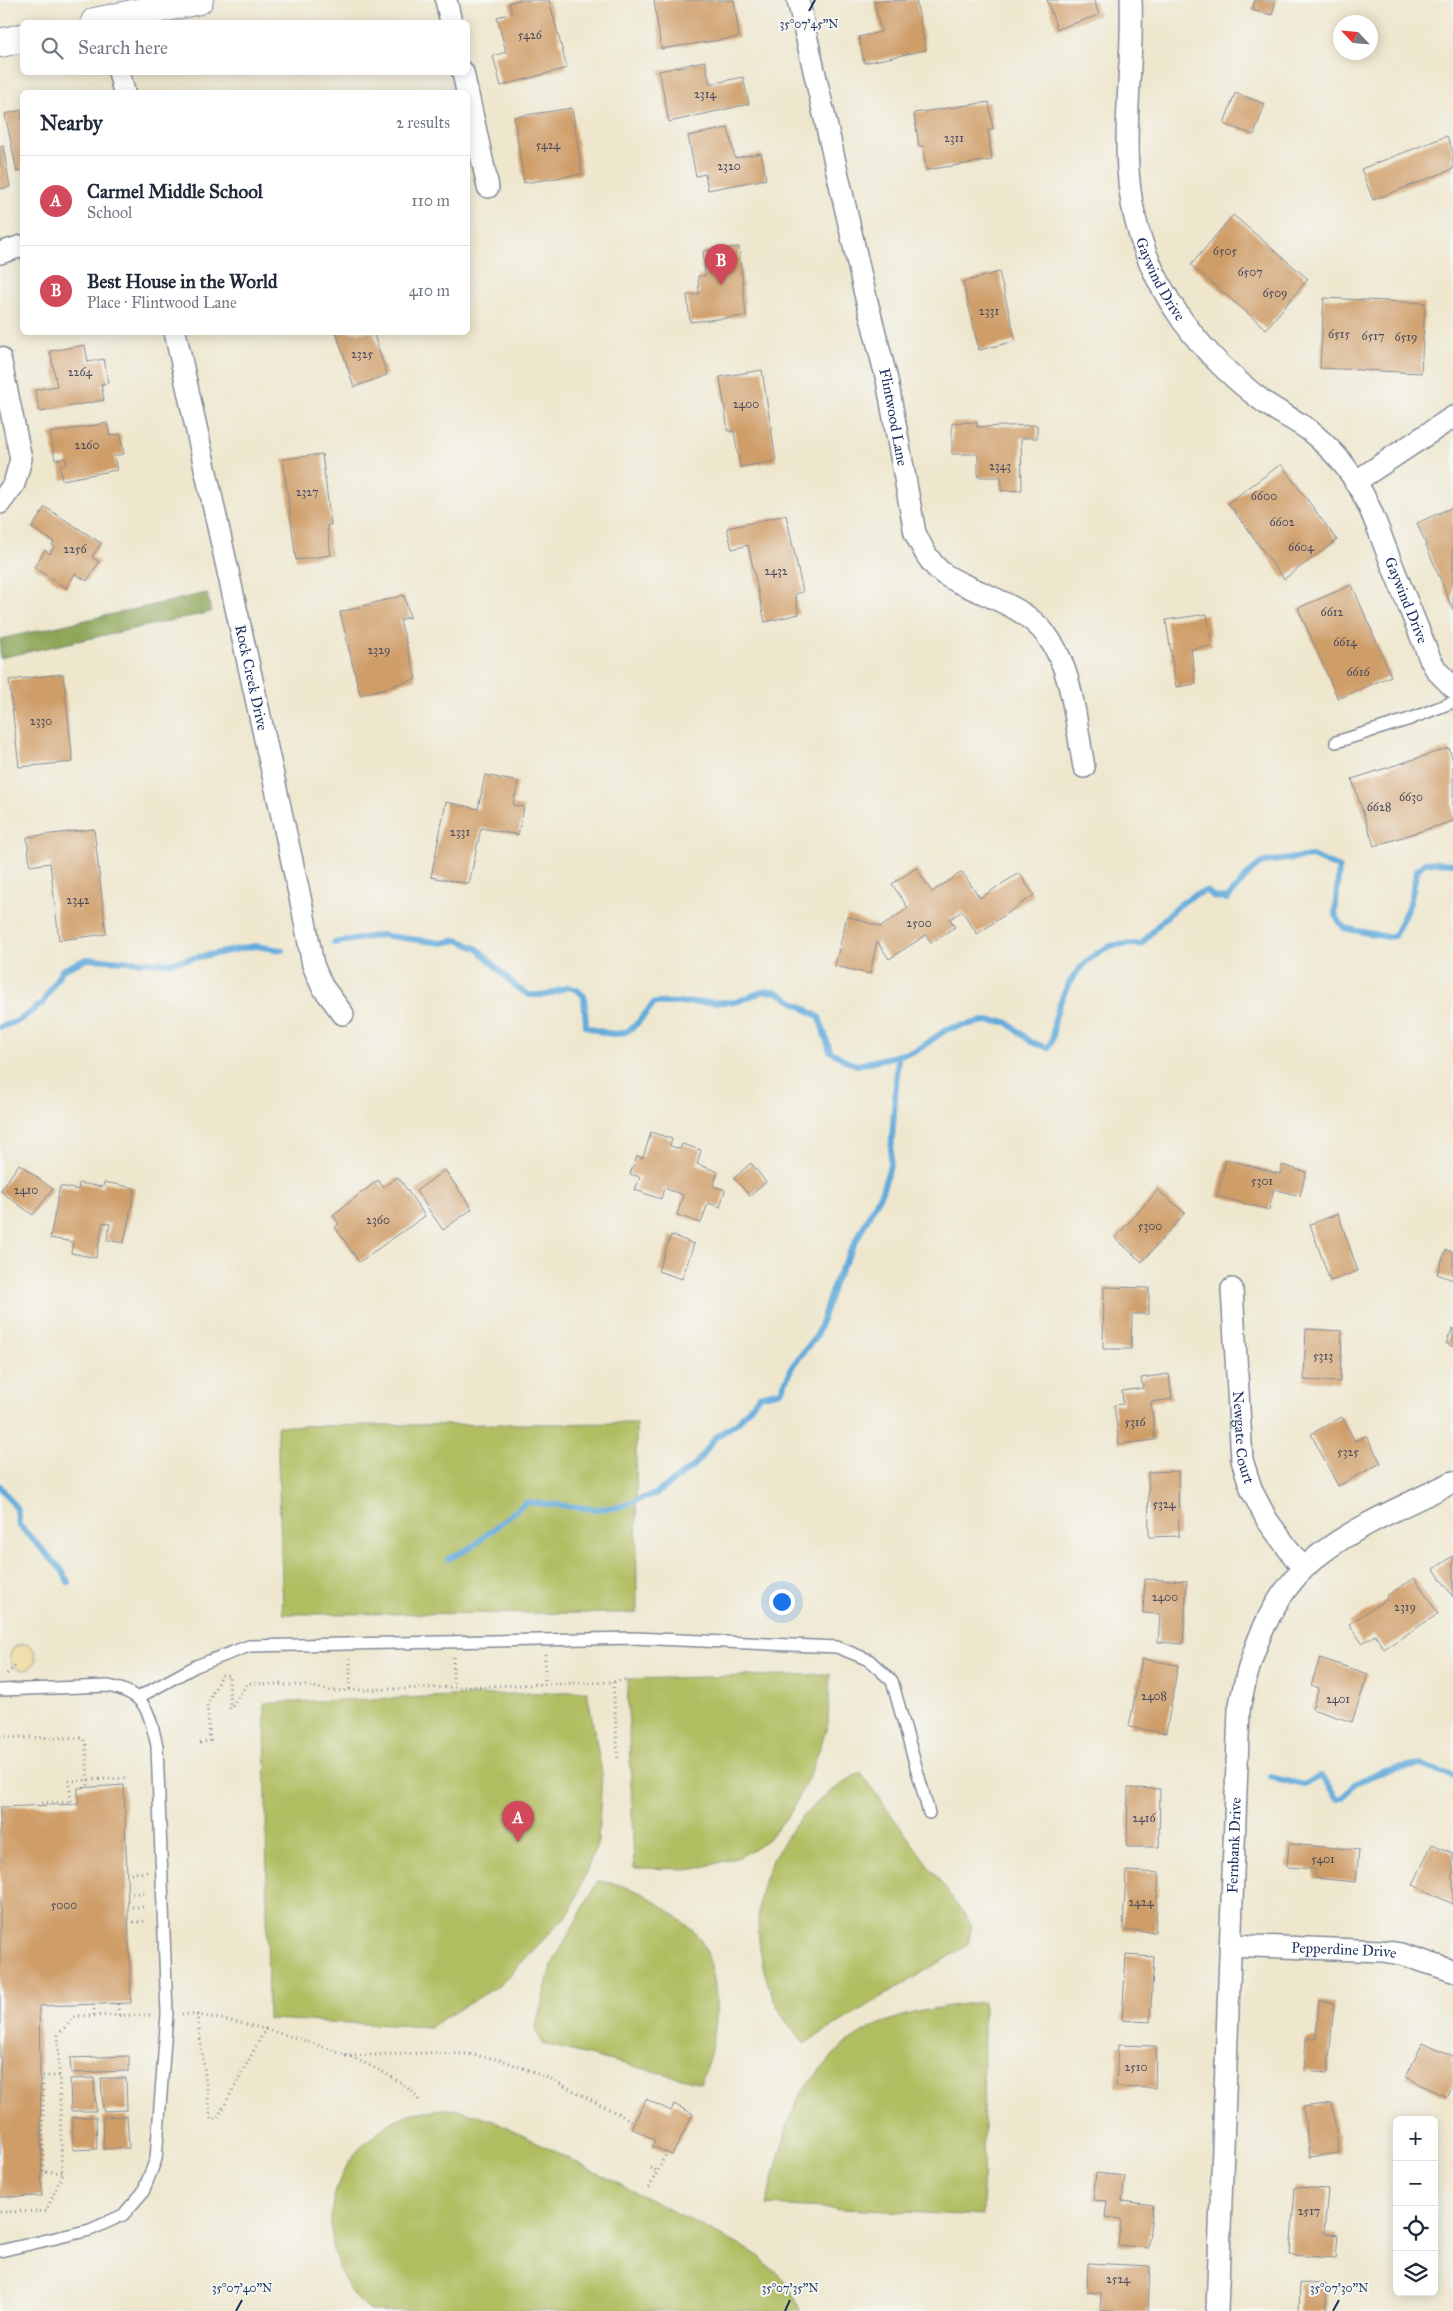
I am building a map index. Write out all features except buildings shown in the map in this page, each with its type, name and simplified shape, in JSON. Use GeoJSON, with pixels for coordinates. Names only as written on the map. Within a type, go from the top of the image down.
{"type":"FeatureCollection","features":[{"type":"Feature","properties":{"kind":"street"},"geometry":{"type":"LineString","coordinates":[[113,20],[199,0]]}},
{"type":"Feature","properties":{"kind":"street"},"geometry":{"type":"LineString","coordinates":[[446,0],[451,20]]}},
{"type":"Feature","properties":{"kind":"street","name":"Flintwood Lane"},"geometry":{"type":"LineString","coordinates":[[798,0],[863,285],[887,380],[915,533],[926,555],[941,572],[1018,610],[1039,626],[1047,636],[1062,662],[1084,767]]}},
{"type":"Feature","properties":{"kind":"street","name":"Gaywind Drive"},"geometry":{"type":"LineString","coordinates":[[1131,0],[1132,36],[1127,146],[1129,182],[1135,218],[1147,257],[1165,294],[1202,347],[1232,378],[1266,404],[1309,430],[1336,455],[1356,482],[1367,501],[1430,659],[1437,671],[1453,688]]}},
{"type":"Feature","properties":{"kind":"street"},"geometry":{"type":"LineString","coordinates":[[0,43],[20,38]]}},
{"type":"Feature","properties":{"kind":"street"},"geometry":{"type":"LineString","coordinates":[[120,75],[124,90]]}},
{"type":"Feature","properties":{"kind":"street"},"geometry":{"type":"LineString","coordinates":[[463,75],[466,90]]}},
{"type":"Feature","properties":{"kind":"street"},"geometry":{"type":"LineString","coordinates":[[470,107],[488,187]]}},
{"type":"Feature","properties":{"kind":"street"},"geometry":{"type":"LineString","coordinates":[[0,253],[20,247]]}},
{"type":"Feature","properties":{"kind":"street","name":"Rock Creek Drive"},"geometry":{"type":"LineString","coordinates":[[177,335],[303,911],[313,965],[322,986],[343,1014]]}},
{"type":"Feature","properties":{"kind":"street"},"geometry":{"type":"LineString","coordinates":[[0,358],[22,459],[14,484],[0,502]]}},
{"type":"Feature","properties":{"kind":"street"},"geometry":{"type":"LineString","coordinates":[[1356,482],[1453,417]]}},
{"type":"Feature","properties":{"kind":"street","name":"Newgate Court"},"geometry":{"type":"LineString","coordinates":[[1232,1289],[1242,1460],[1252,1491],[1268,1520],[1303,1569]]}},
{"type":"Feature","properties":{"kind":"street","name":"Fernbank Drive"},"geometry":{"type":"LineString","coordinates":[[1217,2311],[1239,1710],[1245,1673],[1266,1622],[1284,1592],[1303,1569],[1320,1554],[1345,1538],[1453,1482]]}},
{"type":"Feature","properties":{"kind":"street","name":"Pepperdine Drive"},"geometry":{"type":"LineString","coordinates":[[1230,1945],[1382,1952],[1419,1959],[1453,1971]]}},
{"type":"Feature","properties":{"kind":"lane"},"geometry":{"type":"LineString","coordinates":[[1336,742],[1410,719],[1453,702]]}},
{"type":"Feature","properties":{"kind":"lane"},"geometry":{"type":"LineString","coordinates":[[139,1697],[196,1666],[249,1646],[634,1638],[837,1648],[869,1660],[892,1681],[929,1813]]}},
{"type":"Feature","properties":{"kind":"lane"},"geometry":{"type":"LineString","coordinates":[[0,1690],[108,1686],[124,1689],[139,1697],[151,1715],[157,1746],[167,2014],[156,2159],[143,2192],[123,2215],[90,2230],[0,2251]]}},
{"type":"Feature","properties":{"kind":"path"},"geometry":{"type":"LineString","coordinates":[[545,1652],[546,1684]]}},
{"type":"Feature","properties":{"kind":"path"},"geometry":{"type":"LineString","coordinates":[[453,1655],[453,1687]]}},
{"type":"Feature","properties":{"kind":"path"},"geometry":{"type":"LineString","coordinates":[[350,1658],[350,1690]]}},
{"type":"Feature","properties":{"kind":"path"},"geometry":{"type":"LineString","coordinates":[[200,1743],[210,1741],[207,1705],[221,1676],[229,1675],[230,1709],[248,1683],[309,1686],[331,1691],[613,1682],[627,1679]]}},
{"type":"Feature","properties":{"kind":"path"},"geometry":{"type":"LineString","coordinates":[[613,1682],[618,1758]]}},
{"type":"Feature","properties":{"kind":"path"},"geometry":{"type":"LineString","coordinates":[[0,1737],[83,1738],[86,1745],[88,1787]]}},
{"type":"Feature","properties":{"kind":"path"},"geometry":{"type":"LineString","coordinates":[[42,1803],[71,1802],[70,1781],[126,1778]]}},
{"type":"Feature","properties":{"kind":"path"},"geometry":{"type":"LineString","coordinates":[[94,2004],[94,2016]]}},
{"type":"Feature","properties":{"kind":"path"},"geometry":{"type":"LineString","coordinates":[[118,2004],[119,2015]]}},
{"type":"Feature","properties":{"kind":"path"},"geometry":{"type":"LineString","coordinates":[[180,2014],[197,2014],[296,2036],[345,2056],[408,2088],[416,2094],[420,2102]]}},
{"type":"Feature","properties":{"kind":"path"},"geometry":{"type":"LineString","coordinates":[[197,2014],[211,2120],[217,2119],[266,2028]]}},
{"type":"Feature","properties":{"kind":"path"},"geometry":{"type":"LineString","coordinates":[[0,2212],[46,2210],[62,2172],[58,2035],[75,2016],[151,2015]]}},
{"type":"Feature","properties":{"kind":"path"},"geometry":{"type":"LineString","coordinates":[[345,2056],[426,2053],[467,2054],[502,2060],[551,2079],[634,2122]]}},
{"type":"Feature","properties":{"kind":"path"},"geometry":{"type":"LineString","coordinates":[[59,2076],[42,2076],[44,2172],[62,2172]]}},
{"type":"Feature","properties":{"kind":"path"},"geometry":{"type":"LineString","coordinates":[[649,2188],[666,2152]]}},
{"type":"Feature","properties":{"kind":"path"},"geometry":{"type":"LineString","coordinates":[[650,2168],[657,2171]]}},
{"type":"Feature","properties":{"kind":"green space"},"geometry":{"type":"Polygon","coordinates":[[[207,593],[211,612],[0,658],[0,639],[207,593]]]}},
{"type":"Feature","properties":{"kind":"green space"},"geometry":{"type":"Polygon","coordinates":[[[636,1423],[637,1613],[283,1614],[277,1426],[636,1423]]]}},
{"type":"Feature","properties":{"kind":"green space"},"geometry":{"type":"Polygon","coordinates":[[[830,1674],[828,1724],[812,1770],[790,1814],[767,1840],[740,1857],[695,1869],[634,1868],[627,1679],[830,1674]]]}},
{"type":"Feature","properties":{"kind":"green space"},"geometry":{"type":"Polygon","coordinates":[[[587,1691],[602,1773],[598,1842],[570,1912],[500,1985],[429,2027],[268,2019],[265,1703],[587,1691]]]}},
{"type":"Feature","properties":{"kind":"green space"},"geometry":{"type":"Polygon","coordinates":[[[860,1772],[972,1925],[968,1945],[804,2044],[785,2020],[777,2006],[765,1973],[761,1956],[758,1921],[762,1888],[775,1856],[787,1836],[802,1818],[827,1795],[860,1772]]]}},
{"type":"Feature","properties":{"kind":"green space"},"geometry":{"type":"Polygon","coordinates":[[[598,1881],[625,1886],[650,1898],[687,1926],[704,1946],[713,1974],[716,2016],[713,2043],[701,2083],[543,2044],[535,2030],[551,1966],[598,1881]]]}},
{"type":"Feature","properties":{"kind":"green space"},"geometry":{"type":"Polygon","coordinates":[[[984,2002],[983,2216],[766,2205],[784,2138],[798,2099],[833,2056],[851,2041],[870,2029],[891,2020],[936,2008],[984,2002]]]}},
{"type":"Feature","properties":{"kind":"green space"},"geometry":{"type":"Polygon","coordinates":[[[445,2109],[461,2110],[493,2120],[751,2251],[766,2263],[787,2285],[800,2311],[369,2311],[354,2295],[343,2277],[335,2257],[331,2236],[331,2216],[341,2176],[352,2158],[380,2130],[401,2117],[445,2109]]]}},
{"type":"Feature","properties":{"kind":"sand"},"geometry":{"type":"Polygon","coordinates":[[[23,1644],[32,1648],[36,1657],[32,1666],[23,1670],[14,1666],[10,1657],[14,1648],[23,1644]]]}},
{"type":"Feature","properties":{"kind":"waterway"},"geometry":{"type":"LineString","coordinates":[[334,943],[381,935],[442,943],[458,940],[478,949],[516,987],[529,995],[547,995],[568,987],[577,990],[584,996],[586,1026],[609,1034],[626,1032],[632,1028],[654,1003],[736,1002],[764,991],[777,992],[819,1017],[830,1051],[857,1065],[916,1051],[947,1029],[984,1021],[1007,1022],[1031,1042],[1048,1048],[1053,1036],[1058,1008],[1068,986],[1089,960],[1108,947],[1142,944],[1172,912],[1199,893],[1207,891],[1214,897],[1227,899],[1252,870],[1264,862],[1312,856],[1339,868],[1335,915],[1344,928],[1387,937],[1394,936],[1410,903],[1417,870],[1426,862],[1453,864]]}},
{"type":"Feature","properties":{"kind":"waterway"},"geometry":{"type":"LineString","coordinates":[[0,1027],[18,1021],[42,1004],[62,970],[87,959],[167,963],[255,946],[282,950]]}},
{"type":"Feature","properties":{"kind":"waterway"},"geometry":{"type":"LineString","coordinates":[[448,1559],[472,1547],[526,1502],[596,1509],[619,1507],[657,1493],[695,1465],[715,1438],[739,1421],[759,1396],[781,1391],[793,1365],[817,1335],[835,1281],[882,1191],[890,1166],[898,1057]]}},
{"type":"Feature","properties":{"kind":"waterway"},"geometry":{"type":"LineString","coordinates":[[0,1486],[17,1509],[19,1525],[62,1570],[68,1582]]}},
{"type":"Feature","properties":{"kind":"waterway"},"geometry":{"type":"LineString","coordinates":[[1270,1777],[1304,1785],[1321,1776],[1338,1798],[1343,1798],[1355,1783],[1384,1771],[1421,1765],[1453,1776]]}},
{"type":"Feature","properties":{"kind":"place","name":"Best House in the World"},"geometry":{"type":"Point","coordinates":[721,285]}},
{"type":"Feature","properties":{"kind":"place","name":"Carmel Middle School"},"geometry":{"type":"Point","coordinates":[518,1842]}}]}
